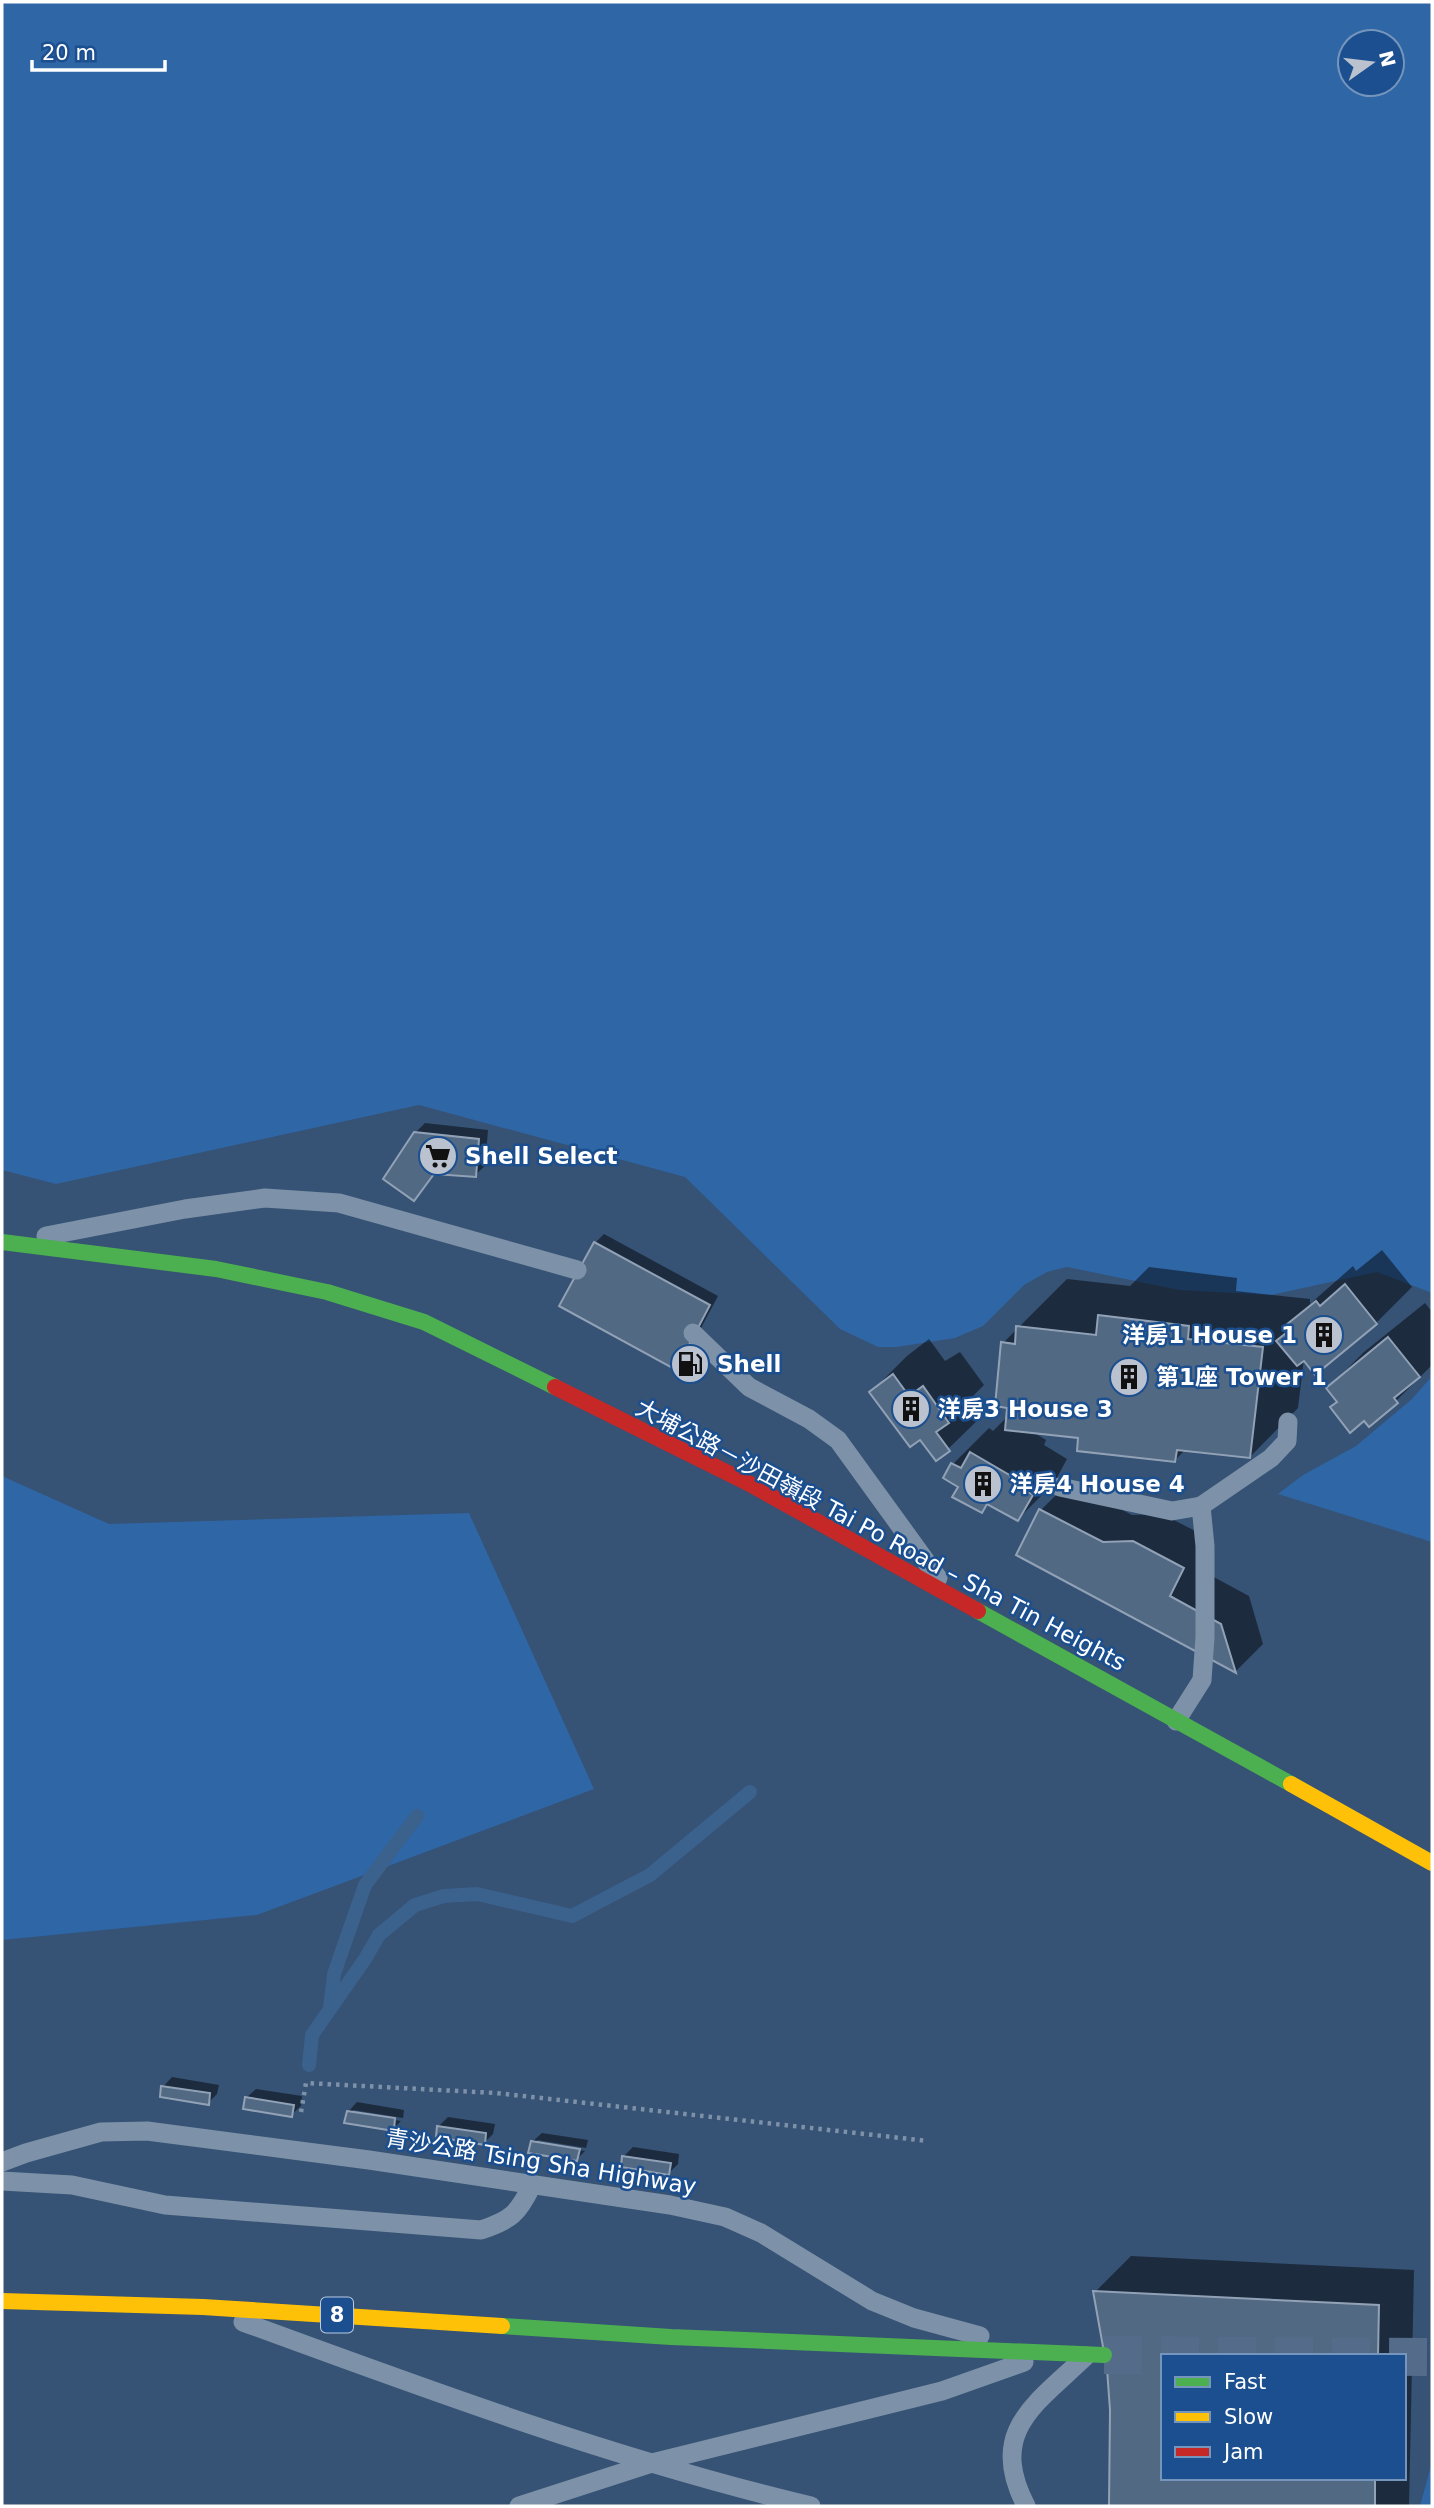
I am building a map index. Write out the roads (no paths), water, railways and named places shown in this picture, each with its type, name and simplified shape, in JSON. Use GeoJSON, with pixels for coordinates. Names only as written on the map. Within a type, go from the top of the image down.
{"type":"FeatureCollection","features":[{"type":"Feature","properties":{"kind":"main road","name":"大埔公路－沙田嶺段 Tai Po Road – Sha Tin Heights"},"geometry":{"type":"LineString","coordinates":[[6,1242],[216,1269],[327,1292],[424,1322],[748,1483],[1432,1863]]}},
{"type":"Feature","properties":{"kind":"main road","name":"青沙公路 Tsing Sha Highway"},"geometry":{"type":"LineString","coordinates":[[2,2301],[203,2307],[671,2336],[1095,2356]]}},
{"type":"Feature","properties":{"kind":"lane"},"geometry":{"type":"LineString","coordinates":[[6,1242],[186,1209],[265,1198],[339,1203],[577,1270]]}},
{"type":"Feature","properties":{"kind":"lane"},"geometry":{"type":"LineString","coordinates":[[693,1333],[750,1387],[809,1419],[838,1440],[953,1599]]}},
{"type":"Feature","properties":{"kind":"lane"},"geometry":{"type":"LineString","coordinates":[[1060,1487],[1172,1511],[1201,1506],[1270,1458],[1287,1441],[1288,1422]]}},
{"type":"Feature","properties":{"kind":"lane"},"geometry":{"type":"LineString","coordinates":[[1176,1721],[1202,1681],[1205,1546],[1201,1506]]}},
{"type":"Feature","properties":{"kind":"lane","name":"青沙公路 Tsing Sha Highway"},"geometry":{"type":"LineString","coordinates":[[2,2162],[50,2145],[101,2132],[147,2131],[649,2201],[725,2217],[761,2233],[872,2301],[914,2318],[1048,2354]]}},
{"type":"Feature","properties":{"kind":"lane"},"geometry":{"type":"LineString","coordinates":[[2,2181],[72,2185],[165,2205],[481,2230],[506,2221],[521,2208],[532,2185]]}},
{"type":"Feature","properties":{"kind":"lane"},"geometry":{"type":"LineString","coordinates":[[203,2307],[548,2432],[747,2491],[811,2506]]}},
{"type":"Feature","properties":{"kind":"lane"},"geometry":{"type":"LineString","coordinates":[[519,2506],[652,2463],[942,2391],[1048,2354]]}},
{"type":"Feature","properties":{"kind":"lane"},"geometry":{"type":"LineString","coordinates":[[1026,2506],[1015,2485],[1010,2463],[1012,2441],[1018,2426],[1031,2409],[1095,2356]]}},
{"type":"Feature","properties":{"kind":"waterway"},"geometry":{"type":"LineString","coordinates":[[309,2065],[312,2035],[379,1935],[415,1905],[444,1896],[477,1894],[572,1916],[650,1875],[750,1792]]}},
{"type":"Feature","properties":{"kind":"waterway"},"geometry":{"type":"LineString","coordinates":[[330,2008],[334,1974],[365,1885],[417,1816]]}},
{"type":"Feature","properties":{"kind":"tunnel"},"geometry":{"type":"LineString","coordinates":[[1104,2355],[1161,2355]]}},
{"type":"Feature","properties":{"kind":"tunnel"},"geometry":{"type":"LineString","coordinates":[[1406,2357],[1432,2357]]}},
{"type":"Feature","properties":{"kind":"place","name":"Shell Select"},"geometry":{"type":"Point","coordinates":[438,1156]}},
{"type":"Feature","properties":{"kind":"place","name":"洋房1 House 1"},"geometry":{"type":"Point","coordinates":[1324,1335]}},
{"type":"Feature","properties":{"kind":"place","name":"Shell"},"geometry":{"type":"Point","coordinates":[690,1364]}},
{"type":"Feature","properties":{"kind":"place","name":"第1座 Tower 1"},"geometry":{"type":"Point","coordinates":[1129,1377]}},
{"type":"Feature","properties":{"kind":"place","name":"洋房3 House 3"},"geometry":{"type":"Point","coordinates":[911,1409]}},
{"type":"Feature","properties":{"kind":"place","name":"洋房4 House 4"},"geometry":{"type":"Point","coordinates":[983,1484]}}]}
